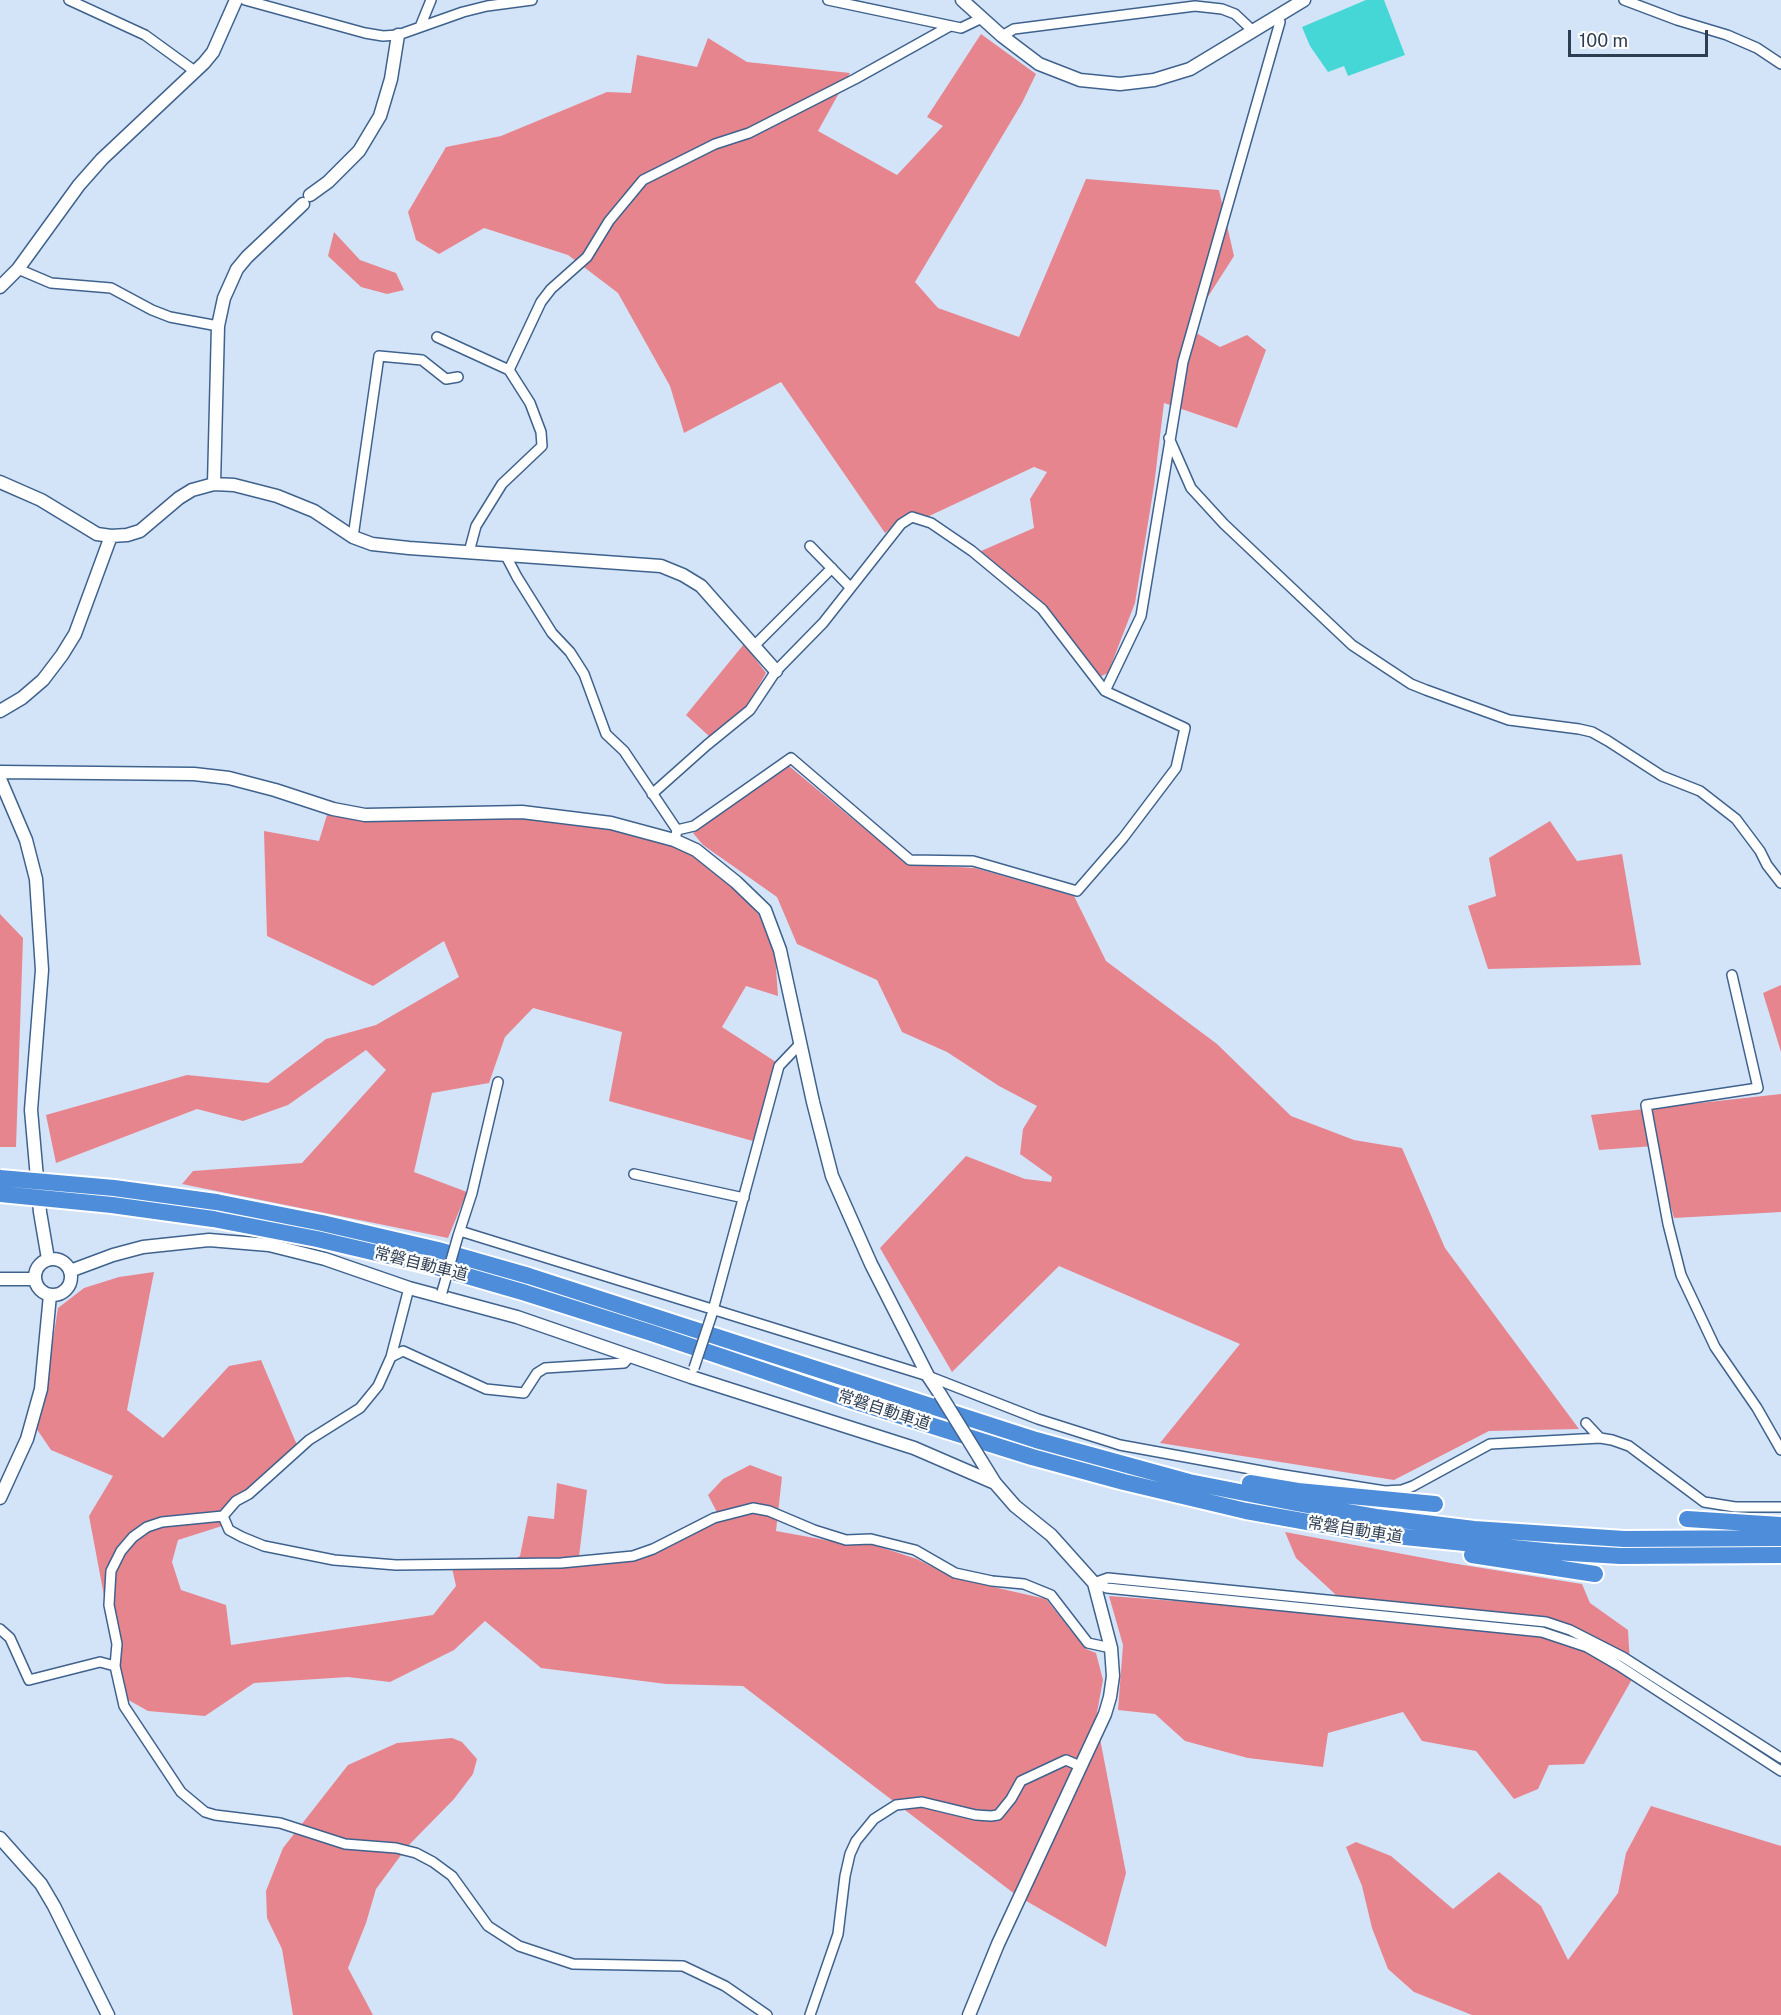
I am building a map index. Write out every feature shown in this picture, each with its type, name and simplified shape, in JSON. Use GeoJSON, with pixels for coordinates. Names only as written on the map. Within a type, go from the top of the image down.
{"type":"FeatureCollection","features":[{"type":"Feature","properties":{"kind":"highway","name":"常磐自動車道"},"geometry":{"type":"LineString","coordinates":[[0,1178],[114,1188],[216,1202],[322,1223],[438,1250],[530,1276],[1036,1440],[1189,1482],[1376,1517],[1474,1529],[1624,1539],[1781,1538]]}},
{"type":"Feature","properties":{"kind":"highway","name":"常磐自動車道"},"geometry":{"type":"LineString","coordinates":[[0,1194],[112,1205],[213,1219],[317,1239],[436,1267],[526,1293],[850,1400],[1032,1457],[1246,1511],[1375,1534],[1467,1545],[1620,1556],[1781,1555]]}},
{"type":"Feature","properties":{"kind":"highway"},"geometry":{"type":"LineString","coordinates":[[1127,1466],[1298,1491],[1435,1504]]}},
{"type":"Feature","properties":{"kind":"highway"},"geometry":{"type":"LineString","coordinates":[[1687,1519],[1781,1524]]}},
{"type":"Feature","properties":{"kind":"highway"},"geometry":{"type":"LineString","coordinates":[[1375,1534],[1456,1552],[1595,1574]]}},
{"type":"Feature","properties":{"kind":"street"},"geometry":{"type":"LineString","coordinates":[[69,0],[145,35],[196,72]]}},
{"type":"Feature","properties":{"kind":"street"},"geometry":{"type":"LineString","coordinates":[[0,287],[18,269],[79,185],[102,159],[196,72],[213,52],[236,0]]}},
{"type":"Feature","properties":{"kind":"street"},"geometry":{"type":"LineString","coordinates":[[245,0],[364,33],[383,36],[398,35],[487,6],[532,0]]}},
{"type":"Feature","properties":{"kind":"street"},"geometry":{"type":"LineString","coordinates":[[420,27],[431,0]]}},
{"type":"Feature","properties":{"kind":"street"},"geometry":{"type":"LineString","coordinates":[[831,0],[965,28],[982,18]]}},
{"type":"Feature","properties":{"kind":"street"},"geometry":{"type":"LineString","coordinates":[[962,0],[1002,36],[1040,64],[1068,76],[1093,82],[1136,84],[1172,76],[1190,69],[1304,0]]}},
{"type":"Feature","properties":{"kind":"street"},"geometry":{"type":"LineString","coordinates":[[1624,0],[1677,20],[1727,34],[1757,48],[1781,64]]}},
{"type":"Feature","properties":{"kind":"street"},"geometry":{"type":"LineString","coordinates":[[1002,36],[1014,29],[1195,6],[1222,9],[1235,14],[1252,30]]}},
{"type":"Feature","properties":{"kind":"street"},"geometry":{"type":"LineString","coordinates":[[1105,691],[1142,615],[1183,362],[1280,22]]}},
{"type":"Feature","properties":{"kind":"street"},"geometry":{"type":"LineString","coordinates":[[509,370],[541,302],[551,289],[587,257],[609,221],[643,180],[715,144],[749,133],[855,79],[950,26]]}},
{"type":"Feature","properties":{"kind":"street"},"geometry":{"type":"LineString","coordinates":[[214,484],[218,326],[224,298],[237,269],[260,244],[360,151],[380,116],[391,79],[398,35]]}},
{"type":"Feature","properties":{"kind":"street"},"geometry":{"type":"LineString","coordinates":[[18,269],[51,282],[111,288],[170,317],[218,326]]}},
{"type":"Feature","properties":{"kind":"street"},"geometry":{"type":"LineString","coordinates":[[437,337],[509,370],[530,403],[541,432],[542,446],[502,484],[476,526],[469,552]]}},
{"type":"Feature","properties":{"kind":"street"},"geometry":{"type":"LineString","coordinates":[[353,537],[379,356],[422,360],[446,379],[458,377]]}},
{"type":"Feature","properties":{"kind":"street"},"geometry":{"type":"LineString","coordinates":[[1169,438],[1191,488],[1224,524],[1352,645],[1412,684],[1426,690],[1509,720],[1592,732],[1662,776],[1700,791],[1736,819],[1781,883]]}},
{"type":"Feature","properties":{"kind":"street"},"geometry":{"type":"LineString","coordinates":[[0,482],[40,500],[97,534],[111,536],[140,531],[192,490],[214,484],[234,485],[277,496],[314,512],[353,537],[372,544],[661,566],[701,586],[776,671]]}},
{"type":"Feature","properties":{"kind":"street"},"geometry":{"type":"LineString","coordinates":[[0,772],[194,774],[229,778],[333,809],[365,815],[522,812],[611,823],[676,835],[694,826],[791,758],[910,860],[973,861],[1077,891],[1123,838],[1176,768],[1185,728],[1105,691],[1042,609],[972,551],[931,523],[912,517],[901,524],[823,623],[776,671],[750,710],[652,794]]}},
{"type":"Feature","properties":{"kind":"street"},"geometry":{"type":"LineString","coordinates":[[0,711],[22,698],[43,680],[62,655],[75,634],[111,536]]}},
{"type":"Feature","properties":{"kind":"street"},"geometry":{"type":"LineString","coordinates":[[810,546],[850,587]]}},
{"type":"Feature","properties":{"kind":"street"},"geometry":{"type":"LineString","coordinates":[[505,554],[552,633],[570,652],[584,674],[606,734],[624,751],[676,835],[736,882],[765,910],[780,950],[813,1102],[832,1176],[871,1264],[928,1376],[995,1483],[1015,1506],[1050,1535],[1094,1583],[1107,1588],[1542,1632],[1587,1647],[1618,1665],[1781,1771]]}},
{"type":"Feature","properties":{"kind":"street"},"geometry":{"type":"LineString","coordinates":[[754,646],[832,568]]}},
{"type":"Feature","properties":{"kind":"street"},"geometry":{"type":"LineString","coordinates":[[0,779],[26,840],[36,879],[42,970],[31,1110],[40,1212],[48,1259]]}},
{"type":"Feature","properties":{"kind":"street"},"geometry":{"type":"LineString","coordinates":[[1732,975],[1758,1089],[1646,1105],[1668,1224],[1681,1275],[1715,1347],[1757,1408],[1781,1450]]}},
{"type":"Feature","properties":{"kind":"street"},"geometry":{"type":"LineString","coordinates":[[692,1372],[712,1311],[779,1066],[783,1059],[800,1044]]}},
{"type":"Feature","properties":{"kind":"street"},"geometry":{"type":"LineString","coordinates":[[441,1295],[472,1193],[498,1082]]}},
{"type":"Feature","properties":{"kind":"street"},"geometry":{"type":"LineString","coordinates":[[634,1174],[744,1198]]}},
{"type":"Feature","properties":{"kind":"street"},"geometry":{"type":"LineString","coordinates":[[459,1233],[928,1376],[1038,1419],[1120,1445],[1385,1491],[1402,1490],[1413,1486],[1490,1444],[1599,1438],[1629,1446],[1704,1502],[1735,1507],[1781,1508]]}},
{"type":"Feature","properties":{"kind":"street"},"geometry":{"type":"LineString","coordinates":[[70,1271],[112,1255],[143,1247],[209,1240],[269,1245],[325,1259],[409,1288],[518,1317],[630,1356],[692,1372],[914,1448],[995,1483]]}},
{"type":"Feature","properties":{"kind":"street"},"geometry":{"type":"LineString","coordinates":[[48,1259],[59,1260],[70,1271],[70,1281],[61,1293],[50,1295],[42,1291],[35,1279],[39,1264],[48,1259]]}},
{"type":"Feature","properties":{"kind":"street"},"geometry":{"type":"LineString","coordinates":[[0,1279],[35,1279]]}},
{"type":"Feature","properties":{"kind":"street"},"geometry":{"type":"LineString","coordinates":[[409,1288],[392,1357],[378,1386],[360,1408],[309,1440],[249,1494],[236,1501],[223,1516],[162,1522],[147,1527],[132,1537],[121,1551],[111,1571],[109,1587],[110,1614],[117,1644],[115,1666],[124,1706],[181,1792],[205,1812],[280,1823],[345,1844],[396,1848],[416,1853],[452,1876],[488,1926],[519,1946],[573,1964],[683,1966],[725,1986],[767,2015]]}},
{"type":"Feature","properties":{"kind":"street"},"geometry":{"type":"LineString","coordinates":[[0,1497],[27,1439],[41,1389],[50,1295]]}},
{"type":"Feature","properties":{"kind":"street"},"geometry":{"type":"LineString","coordinates":[[392,1357],[404,1351],[486,1389],[524,1393],[537,1373],[545,1368],[624,1363],[630,1356]]}},
{"type":"Feature","properties":{"kind":"street"},"geometry":{"type":"LineString","coordinates":[[1586,1423],[1599,1438]]}},
{"type":"Feature","properties":{"kind":"street"},"geometry":{"type":"LineString","coordinates":[[223,1516],[229,1530],[264,1546],[334,1560],[396,1565],[521,1564],[561,1563],[633,1556],[653,1549],[714,1518],[753,1508],[769,1510],[814,1530],[846,1540],[871,1539],[915,1550],[955,1573],[992,1581],[1024,1584],[1042,1591],[1051,1595],[1088,1643],[1111,1648]]}},
{"type":"Feature","properties":{"kind":"street"},"geometry":{"type":"LineString","coordinates":[[1094,1583],[1108,1578],[1546,1622],[1570,1629],[1623,1657],[1781,1758]]}},
{"type":"Feature","properties":{"kind":"street"},"geometry":{"type":"LineString","coordinates":[[969,2015],[998,1944],[1105,1714],[1110,1697],[1113,1676],[1111,1648],[1094,1583]]}},
{"type":"Feature","properties":{"kind":"street"},"geometry":{"type":"LineString","coordinates":[[0,1629],[10,1638],[29,1680],[100,1662],[115,1666]]}},
{"type":"Feature","properties":{"kind":"street"},"geometry":{"type":"LineString","coordinates":[[810,2015],[838,1934],[850,1854],[856,1840],[874,1819],[896,1805],[922,1802],[976,1815],[998,1815],[1011,1799],[1021,1781],[1066,1760],[1080,1766]]}},
{"type":"Feature","properties":{"kind":"street"},"geometry":{"type":"LineString","coordinates":[[0,1838],[41,1884],[108,2015]]}},
{"type":"Feature","properties":{"kind":"shaded area"},"geometry":{"type":"Polygon","coordinates":[[[1366,0],[1384,0],[1405,55],[1348,76],[1344,66],[1328,72],[1310,46],[1302,27],[1366,0]]]}},
{"type":"Feature","properties":{"kind":"shaded area"},"geometry":{"type":"Polygon","coordinates":[[[981,34],[1036,74],[1022,103],[915,282],[938,308],[1019,337],[1086,179],[1219,190],[1234,256],[1188,328],[1220,347],[1247,335],[1266,350],[1237,428],[1164,403],[1154,486],[1135,603],[1108,673],[1099,677],[1045,606],[981,551],[1034,528],[1030,499],[1047,472],[1034,467],[927,517],[910,512],[885,533],[781,382],[684,433],[670,386],[618,293],[568,255],[484,228],[439,254],[416,240],[408,212],[446,147],[501,136],[607,92],[631,93],[637,55],[697,67],[708,38],[747,62],[850,73],[818,131],[897,175],[943,126],[927,117],[981,34]]]}},
{"type":"Feature","properties":{"kind":"shaded area"},"geometry":{"type":"Polygon","coordinates":[[[334,232],[360,260],[396,273],[404,290],[387,294],[361,287],[328,256],[334,232]]]}},
{"type":"Feature","properties":{"kind":"shaded area"},"geometry":{"type":"Polygon","coordinates":[[[744,644],[766,673],[746,708],[710,737],[686,715],[744,644]]]}},
{"type":"Feature","properties":{"kind":"shaded area"},"geometry":{"type":"Polygon","coordinates":[[[789,766],[907,864],[975,868],[1074,896],[1106,961],[1217,1044],[1291,1116],[1354,1140],[1402,1148],[1445,1248],[1579,1429],[1489,1431],[1394,1480],[1160,1443],[1240,1344],[1059,1266],[952,1372],[880,1248],[966,1156],[1025,1179],[1051,1182],[1052,1177],[1020,1154],[1023,1129],[1037,1106],[999,1086],[947,1052],[902,1032],[877,980],[797,944],[777,897],[703,845],[693,833],[789,766]]]}},
{"type":"Feature","properties":{"kind":"shaded area"},"geometry":{"type":"Polygon","coordinates":[[[327,815],[367,821],[522,818],[610,827],[672,845],[695,855],[732,886],[759,915],[775,955],[778,996],[746,986],[722,1027],[779,1064],[767,1111],[753,1141],[609,1101],[622,1032],[533,1008],[505,1037],[489,1083],[432,1093],[414,1172],[467,1192],[448,1238],[182,1184],[193,1171],[302,1163],[386,1070],[366,1050],[288,1105],[243,1121],[197,1109],[56,1163],[46,1115],[187,1075],[268,1083],[326,1039],[376,1025],[459,977],[444,941],[373,986],[267,936],[264,831],[319,841],[327,815]]]}},
{"type":"Feature","properties":{"kind":"shaded area"},"geometry":{"type":"Polygon","coordinates":[[[1550,821],[1577,861],[1622,854],[1641,965],[1488,969],[1468,906],[1496,896],[1489,858],[1550,821]]]}},
{"type":"Feature","properties":{"kind":"shaded area"},"geometry":{"type":"Polygon","coordinates":[[[0,914],[23,938],[16,1147],[0,1147],[0,914]]]}},
{"type":"Feature","properties":{"kind":"shaded area"},"geometry":{"type":"Polygon","coordinates":[[[1781,985],[1781,1052],[1763,993],[1781,985]]]}},
{"type":"Feature","properties":{"kind":"shaded area"},"geometry":{"type":"Polygon","coordinates":[[[1781,1094],[1781,1212],[1674,1218],[1654,1146],[1599,1150],[1591,1115],[1781,1094]]]}},
{"type":"Feature","properties":{"kind":"shaded area"},"geometry":{"type":"Polygon","coordinates":[[[154,1272],[127,1410],[163,1438],[229,1366],[261,1360],[297,1445],[275,1467],[223,1510],[222,1526],[178,1540],[172,1562],[181,1590],[226,1605],[231,1645],[433,1615],[456,1586],[452,1568],[501,1568],[520,1556],[528,1516],[554,1519],[557,1483],[587,1490],[578,1565],[635,1560],[721,1520],[708,1495],[723,1479],[750,1465],[782,1477],[776,1531],[842,1543],[871,1544],[917,1559],[954,1578],[1046,1599],[1086,1649],[1096,1653],[1103,1680],[1096,1718],[1126,1873],[1106,1947],[1016,1895],[743,1686],[666,1684],[541,1668],[485,1621],[454,1650],[390,1682],[348,1677],[254,1683],[205,1716],[148,1711],[123,1697],[89,1516],[113,1476],[51,1450],[36,1428],[45,1390],[58,1308],[84,1288],[119,1277],[154,1272]]]}},
{"type":"Feature","properties":{"kind":"shaded area"},"geometry":{"type":"Polygon","coordinates":[[[1285,1532],[1451,1563],[1582,1584],[1590,1603],[1628,1630],[1631,1681],[1584,1764],[1549,1765],[1538,1789],[1514,1799],[1476,1751],[1422,1741],[1403,1712],[1328,1733],[1323,1767],[1248,1758],[1185,1741],[1155,1714],[1118,1710],[1123,1645],[1109,1596],[1336,1613],[1335,1594],[1296,1558],[1285,1532]]]}},
{"type":"Feature","properties":{"kind":"shaded area"},"geometry":{"type":"Polygon","coordinates":[[[452,1738],[462,1742],[477,1759],[473,1774],[454,1799],[407,1847],[376,1889],[366,1923],[348,1968],[373,2015],[293,2015],[282,1949],[267,1918],[266,1891],[283,1848],[348,1765],[397,1743],[452,1738]]]}},
{"type":"Feature","properties":{"kind":"shaded area"},"geometry":{"type":"Polygon","coordinates":[[[1651,1806],[1781,1846],[1781,2015],[1472,2015],[1414,1992],[1388,1969],[1372,1928],[1362,1886],[1346,1847],[1356,1842],[1391,1856],[1453,1909],[1499,1872],[1541,1906],[1568,1960],[1618,1893],[1626,1853],[1651,1806]]]}}]}
